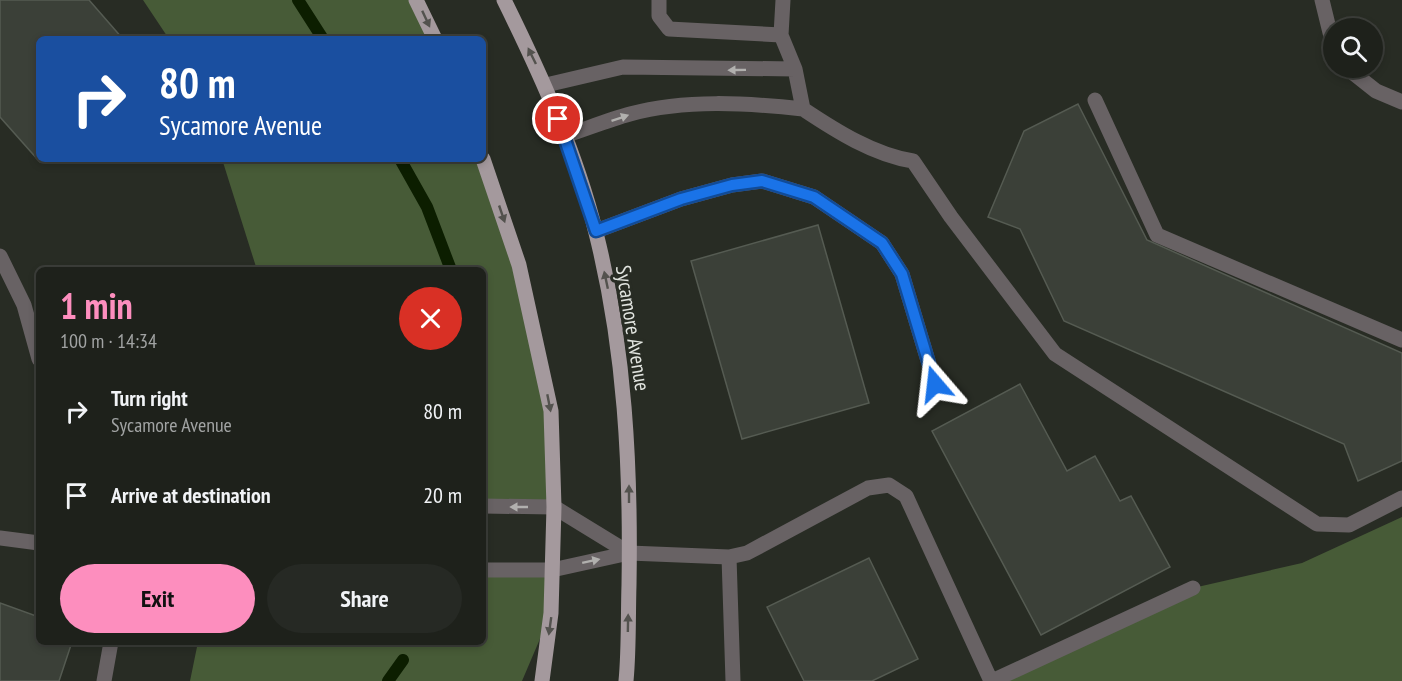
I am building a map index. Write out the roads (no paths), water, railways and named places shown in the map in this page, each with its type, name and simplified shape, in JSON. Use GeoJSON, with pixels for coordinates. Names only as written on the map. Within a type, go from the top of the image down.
{"type":"FeatureCollection","features":[{"type":"Feature","properties":{"kind":"main road"},"geometry":{"type":"LineString","coordinates":[[416,0],[434,36]]}},
{"type":"Feature","properties":{"kind":"main road","name":"Sycamore Avenue"},"geometry":{"type":"LineString","coordinates":[[504,0],[546,85],[564,136],[596,231],[614,320],[629,449],[626,681]]}},
{"type":"Feature","properties":{"kind":"main road"},"geometry":{"type":"LineString","coordinates":[[484,162],[519,265],[551,411],[554,507],[551,613],[542,681]]}},
{"type":"Feature","properties":{"kind":"street"},"geometry":{"type":"LineString","coordinates":[[659,0],[659,16],[669,29],[781,35]]}},
{"type":"Feature","properties":{"kind":"street"},"geometry":{"type":"LineString","coordinates":[[783,0],[781,35],[795,69],[803,109]]}},
{"type":"Feature","properties":{"kind":"street"},"geometry":{"type":"LineString","coordinates":[[1322,0],[1326,18]]}},
{"type":"Feature","properties":{"kind":"street"},"geometry":{"type":"LineString","coordinates":[[546,85],[623,67],[795,69]]}},
{"type":"Feature","properties":{"kind":"street"},"geometry":{"type":"LineString","coordinates":[[1360,78],[1376,91],[1402,102]]}},
{"type":"Feature","properties":{"kind":"street"},"geometry":{"type":"LineString","coordinates":[[1095,100],[1157,235],[1402,340]]}},
{"type":"Feature","properties":{"kind":"street"},"geometry":{"type":"LineString","coordinates":[[564,136],[630,114],[679,107],[749,103],[803,109],[828,126],[891,157],[913,161],[951,217],[1054,354],[1317,524],[1349,525],[1402,498]]}},
{"type":"Feature","properties":{"kind":"street"},"geometry":{"type":"LineString","coordinates":[[596,231],[681,199],[732,185],[762,181],[814,197],[882,243],[902,274],[935,384]]}},
{"type":"Feature","properties":{"kind":"street"},"geometry":{"type":"LineString","coordinates":[[0,256],[35,325]]}},
{"type":"Feature","properties":{"kind":"street"},"geometry":{"type":"LineString","coordinates":[[486,570],[552,570],[629,553],[729,557],[747,553],[868,488],[889,485],[906,496],[992,681],[1193,588]]}},
{"type":"Feature","properties":{"kind":"street"},"geometry":{"type":"LineString","coordinates":[[486,506],[554,507],[629,553]]}},
{"type":"Feature","properties":{"kind":"street"},"geometry":{"type":"LineString","coordinates":[[0,538],[36,543]]}},
{"type":"Feature","properties":{"kind":"street"},"geometry":{"type":"LineString","coordinates":[[729,557],[733,681]]}},
{"type":"Feature","properties":{"kind":"street"},"geometry":{"type":"LineString","coordinates":[[104,681],[110,645]]}},
{"type":"Feature","properties":{"kind":"waterway"},"geometry":{"type":"LineString","coordinates":[[298,0],[321,36]]}},
{"type":"Feature","properties":{"kind":"waterway"},"geometry":{"type":"LineString","coordinates":[[402,162],[427,207],[450,267]]}},
{"type":"Feature","properties":{"kind":"waterway"},"geometry":{"type":"LineString","coordinates":[[388,681],[403,660]]}}]}
